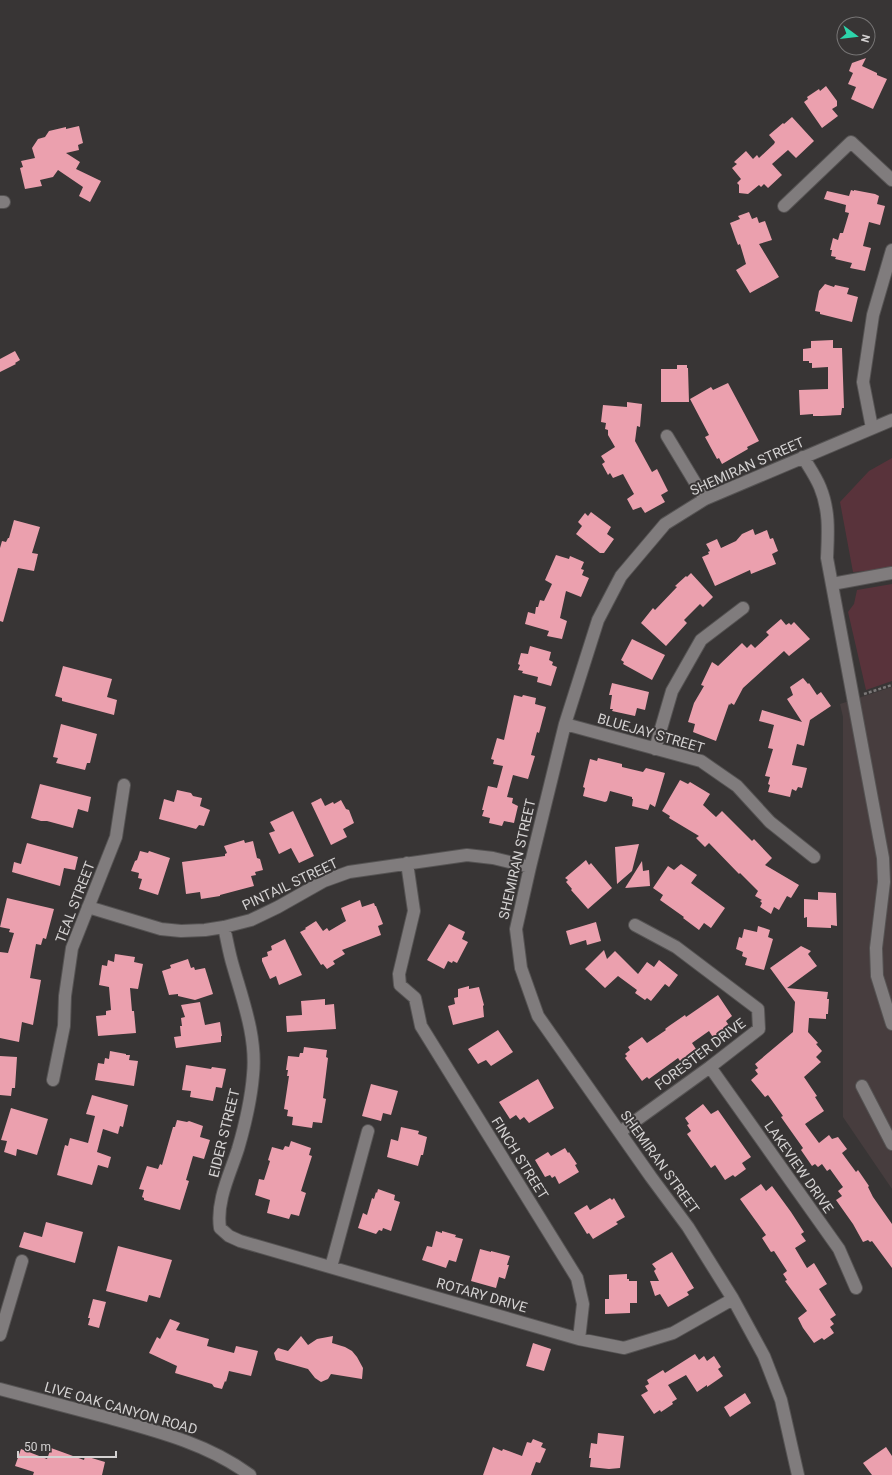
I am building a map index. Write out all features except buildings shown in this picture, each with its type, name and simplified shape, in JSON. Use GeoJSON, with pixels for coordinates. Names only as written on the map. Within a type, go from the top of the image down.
{"type":"FeatureCollection","features":[{"type":"Feature","properties":{"kind":"street"},"geometry":{"type":"LineString","coordinates":[[784,206],[851,142],[892,180]]}},
{"type":"Feature","properties":{"kind":"street"},"geometry":{"type":"LineString","coordinates":[[872,428],[863,382],[873,315],[892,250]]}},
{"type":"Feature","properties":{"kind":"street","name":"SHEMIRAN STREET"},"geometry":{"type":"LineString","coordinates":[[798,1475],[781,1400],[764,1356],[733,1299],[688,1227],[538,1016],[521,968],[516,929],[565,724],[598,620],[621,576],[665,524],[705,499],[892,420]]}},
{"type":"Feature","properties":{"kind":"street"},"geometry":{"type":"LineString","coordinates":[[667,436],[705,499]]}},
{"type":"Feature","properties":{"kind":"street"},"geometry":{"type":"LineString","coordinates":[[803,457],[820,486],[827,506],[827,558],[852,697],[888,880],[876,948],[877,976],[892,1024]]}},
{"type":"Feature","properties":{"kind":"street"},"geometry":{"type":"LineString","coordinates":[[832,584],[892,573]]}},
{"type":"Feature","properties":{"kind":"street"},"geometry":{"type":"LineString","coordinates":[[655,749],[672,691],[700,640],[744,608]]}},
{"type":"Feature","properties":{"kind":"street","name":"BLUEJAY STREET"},"geometry":{"type":"LineString","coordinates":[[565,724],[701,761],[737,786],[770,822],[814,857]]}},
{"type":"Feature","properties":{"kind":"street","name":"TEAL STREET"},"geometry":{"type":"LineString","coordinates":[[54,1080],[64,1026],[65,996],[72,948],[116,837],[124,785]]}},
{"type":"Feature","properties":{"kind":"street","name":"PINTAIL STREET"},"geometry":{"type":"LineString","coordinates":[[88,907],[161,929],[182,931],[205,930],[251,920],[278,907],[324,881],[349,872],[467,856],[492,858],[530,867]]}},
{"type":"Feature","properties":{"kind":"street","name":"FINCH STREET"},"geometry":{"type":"LineString","coordinates":[[407,863],[414,910],[398,980],[402,989],[415,998],[421,1026],[577,1278],[582,1304],[579,1338]]}},
{"type":"Feature","properties":{"kind":"street","name":"FORESTER DRIVE"},"geometry":{"type":"LineString","coordinates":[[620,1132],[710,1067],[759,1029],[758,1009],[676,947],[635,925]]}},
{"type":"Feature","properties":{"kind":"street","name":"EIDER STREET"},"geometry":{"type":"LineString","coordinates":[[220,1228],[218,1217],[220,1206],[238,1150],[249,1109],[254,1074],[250,1025],[232,964],[224,927]]}},
{"type":"Feature","properties":{"kind":"street","name":"LAKEVIEW DRIVE"},"geometry":{"type":"LineString","coordinates":[[710,1067],[839,1249],[856,1288]]}},
{"type":"Feature","properties":{"kind":"street"},"geometry":{"type":"LineString","coordinates":[[862,1086],[892,1144]]}},
{"type":"Feature","properties":{"kind":"street"},"geometry":{"type":"LineString","coordinates":[[331,1267],[368,1131]]}},
{"type":"Feature","properties":{"kind":"street","name":"ROTARY DRIVE"},"geometry":{"type":"LineString","coordinates":[[220,1228],[229,1236],[240,1241],[579,1338],[624,1348],[673,1333],[733,1299]]}},
{"type":"Feature","properties":{"kind":"street"},"geometry":{"type":"LineString","coordinates":[[0,1335],[22,1261]]}},
{"type":"Feature","properties":{"kind":"street","name":"LIVE OAK CANYON ROAD"},"geometry":{"type":"LineString","coordinates":[[0,1389],[179,1438],[237,1465],[250,1475]]}},
{"type":"Feature","properties":{"kind":"path"},"geometry":{"type":"LineString","coordinates":[[852,697],[892,685]]}},
{"type":"Feature","properties":{"kind":"shaded area"},"geometry":{"type":"Polygon","coordinates":[[[892,458],[892,569],[853,572],[840,502],[869,471],[892,458]]]}},
{"type":"Feature","properties":{"kind":"shaded area"},"geometry":{"type":"Polygon","coordinates":[[[892,584],[892,681],[866,690],[848,612],[854,604],[857,590],[892,584]]]}},
{"type":"Feature","properties":{"kind":"shaded area"},"geometry":{"type":"Polygon","coordinates":[[[892,687],[892,1189],[843,1117],[843,717],[840,704],[892,687]]]}}]}
